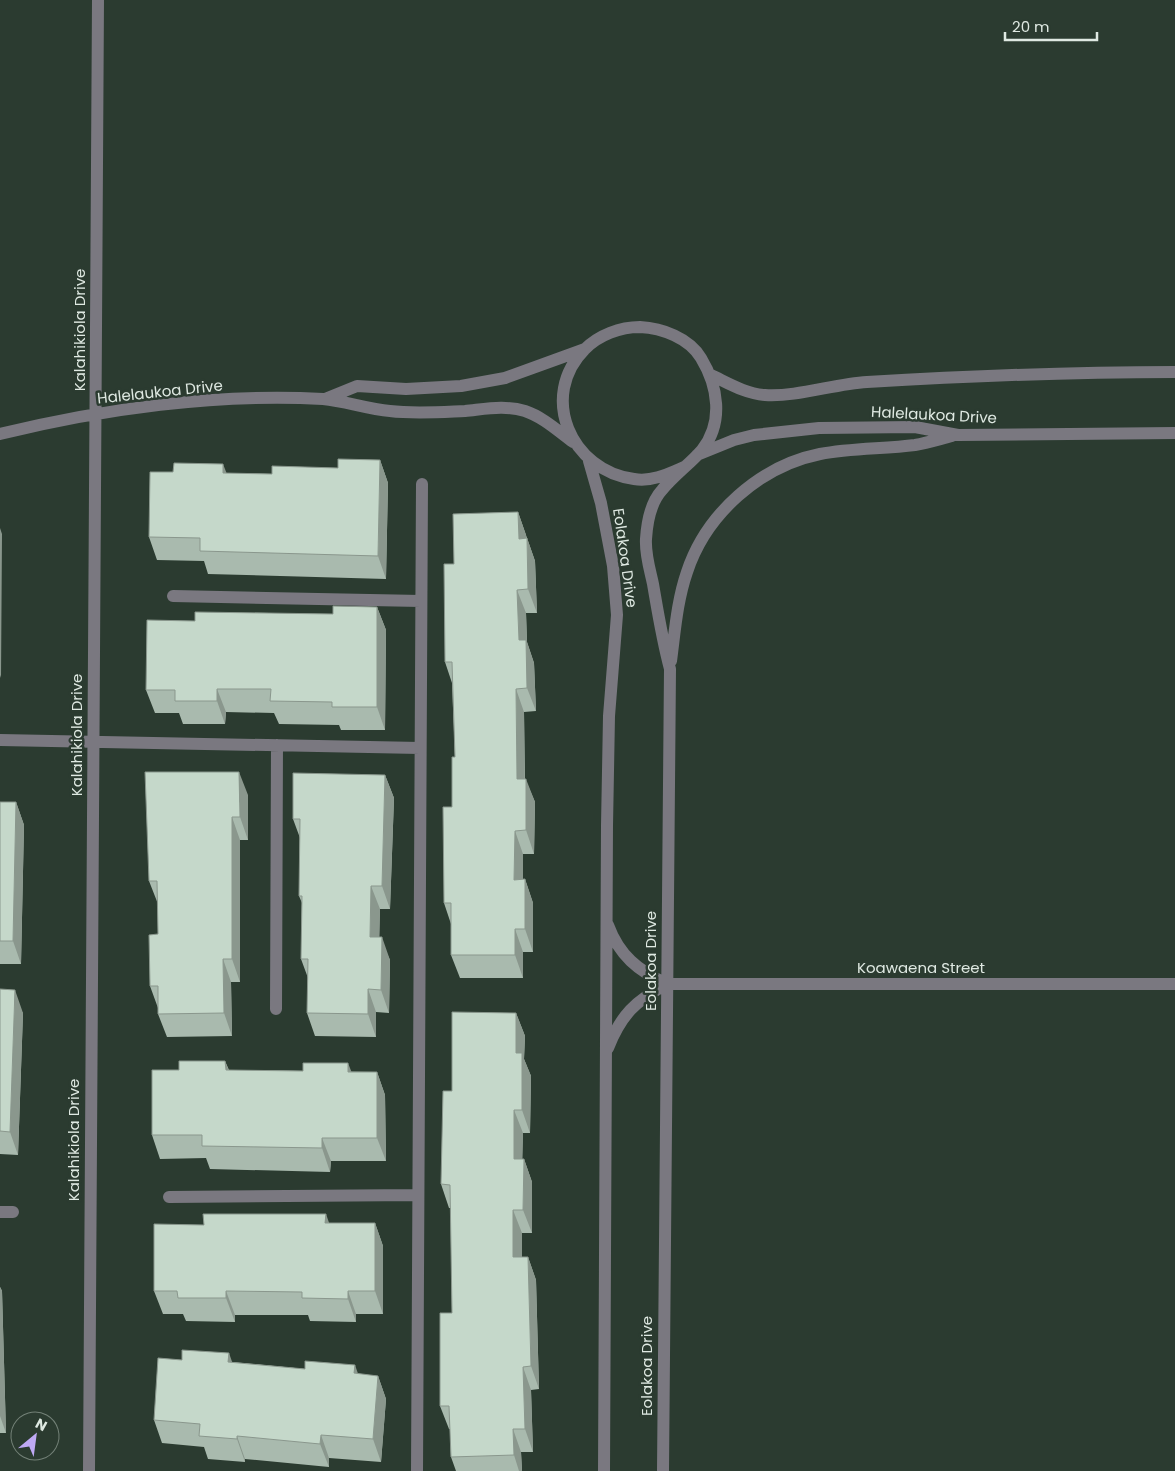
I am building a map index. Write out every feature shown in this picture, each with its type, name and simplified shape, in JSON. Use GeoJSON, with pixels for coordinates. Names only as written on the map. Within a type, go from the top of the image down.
{"type":"FeatureCollection","features":[{"type":"Feature","properties":{"kind":"street","name":"Kalahikiola Drive"},"geometry":{"type":"LineString","coordinates":[[90,1471],[98,0]]}},
{"type":"Feature","properties":{"kind":"street"},"geometry":{"type":"LineString","coordinates":[[629,327],[654,328],[678,337],[698,353],[711,375],[717,401],[714,426],[702,449],[684,466],[660,478],[635,480],[610,474],[589,461],[573,442],[564,418],[563,393],[571,369],[585,349],[605,335],[629,327]]}},
{"type":"Feature","properties":{"kind":"street","name":"Halelaukoa Drive"},"geometry":{"type":"LineString","coordinates":[[325,399],[357,386],[406,389],[461,386],[506,378],[585,349]]}},
{"type":"Feature","properties":{"kind":"street","name":"Halelaukoa Drive"},"geometry":{"type":"LineString","coordinates":[[711,375],[746,391],[764,395],[854,383],[1113,372],[1175,372]]}},
{"type":"Feature","properties":{"kind":"street","name":"Halelaukoa Drive"},"geometry":{"type":"LineString","coordinates":[[0,434],[44,424],[144,408],[236,400],[325,399],[390,411],[452,412],[491,407],[525,411],[543,420],[573,442]]}},
{"type":"Feature","properties":{"kind":"street","name":"Halelaukoa Drive"},"geometry":{"type":"LineString","coordinates":[[694,456],[734,440],[754,435],[819,428],[915,427],[958,435],[1175,433]]}},
{"type":"Feature","properties":{"kind":"street"},"geometry":{"type":"LineString","coordinates":[[670,669],[680,596],[694,554],[708,529],[733,501],[756,482],[798,460],[821,454],[917,445],[958,435]]}},
{"type":"Feature","properties":{"kind":"street","name":"Eolakoa Drive"},"geometry":{"type":"LineString","coordinates":[[589,461],[601,503],[613,566],[617,615],[609,716],[606,919],[604,1471]]}},
{"type":"Feature","properties":{"kind":"street","name":"Eolakoa Drive"},"geometry":{"type":"LineString","coordinates":[[663,1471],[670,669],[657,616],[646,539],[652,507],[661,490],[684,466]]}},
{"type":"Feature","properties":{"kind":"street"},"geometry":{"type":"LineString","coordinates":[[417,1471],[422,484]]}},
{"type":"Feature","properties":{"kind":"street"},"geometry":{"type":"LineString","coordinates":[[173,596],[421,601]]}},
{"type":"Feature","properties":{"kind":"street"},"geometry":{"type":"LineString","coordinates":[[0,740],[420,748]]}},
{"type":"Feature","properties":{"kind":"street"},"geometry":{"type":"LineString","coordinates":[[276,1009],[277,745]]}},
{"type":"Feature","properties":{"kind":"street"},"geometry":{"type":"LineString","coordinates":[[606,919],[612,936],[634,966],[667,984]]}},
{"type":"Feature","properties":{"kind":"street"},"geometry":{"type":"LineString","coordinates":[[606,1055],[617,1026],[628,1011],[640,1000],[667,984]]}},
{"type":"Feature","properties":{"kind":"street","name":"Koawaena Street"},"geometry":{"type":"LineString","coordinates":[[667,984],[1175,984]]}},
{"type":"Feature","properties":{"kind":"street"},"geometry":{"type":"LineString","coordinates":[[169,1197],[418,1195]]}},
{"type":"Feature","properties":{"kind":"street"},"geometry":{"type":"LineString","coordinates":[[0,1212],[14,1212]]}},
{"type":"Feature","properties":{"kind":"street"},"geometry":{"type":"LineString","coordinates":[[85,1471],[90,1471]]}},
{"type":"Feature","properties":{"kind":"building"},"geometry":{"type":"Polygon","coordinates":[[[338,459],[380,460],[378,556],[200,551],[200,538],[149,537],[150,472],[173,472],[174,463],[223,464],[223,473],[272,474],[272,466],[338,468],[338,459]]]}},
{"type":"Feature","properties":{"kind":"building"},"geometry":{"type":"Polygon","coordinates":[[[518,512],[519,539],[527,538],[528,589],[517,590],[519,640],[526,640],[527,688],[516,689],[517,779],[526,779],[526,830],[515,831],[514,880],[525,879],[525,929],[515,929],[515,955],[451,955],[451,903],[444,903],[443,807],[452,807],[452,757],[455,757],[452,662],[445,662],[444,564],[454,564],[453,514],[518,512]]]}},
{"type":"Feature","properties":{"kind":"building"},"geometry":{"type":"Polygon","coordinates":[[[333,606],[377,607],[377,707],[332,707],[332,702],[270,701],[271,689],[217,689],[217,701],[175,701],[175,690],[146,690],[147,620],[195,621],[195,612],[333,614],[333,606]]]}},
{"type":"Feature","properties":{"kind":"building"},"geometry":{"type":"Polygon","coordinates":[[[145,772],[239,772],[240,817],[232,817],[232,959],[223,959],[224,1013],[158,1014],[158,986],[150,986],[149,935],[158,934],[157,881],[149,881],[145,772]]]}},
{"type":"Feature","properties":{"kind":"building"},"geometry":{"type":"Polygon","coordinates":[[[293,773],[385,775],[382,886],[371,886],[370,937],[382,937],[381,990],[368,989],[368,1014],[307,1013],[308,959],[301,959],[302,896],[299,896],[300,819],[293,819],[293,773]]]}},
{"type":"Feature","properties":{"kind":"building"},"geometry":{"type":"Polygon","coordinates":[[[0,802],[16,802],[13,941],[0,941],[0,802]]]}},
{"type":"Feature","properties":{"kind":"building"},"geometry":{"type":"Polygon","coordinates":[[[0,989],[15,990],[10,1132],[0,1131],[0,989]]]}},
{"type":"Feature","properties":{"kind":"building"},"geometry":{"type":"Polygon","coordinates":[[[452,1012],[516,1013],[516,1053],[522,1053],[522,1110],[514,1110],[514,1159],[524,1159],[523,1210],[513,1210],[513,1257],[528,1257],[531,1366],[523,1367],[525,1429],[513,1429],[514,1455],[451,1457],[449,1406],[440,1406],[440,1313],[452,1313],[450,1185],[441,1184],[443,1091],[452,1091],[452,1012]]]}},
{"type":"Feature","properties":{"kind":"building"},"geometry":{"type":"Polygon","coordinates":[[[179,1061],[225,1061],[226,1070],[303,1071],[303,1063],[348,1063],[348,1072],[377,1072],[377,1138],[322,1138],[322,1148],[202,1146],[202,1135],[152,1135],[152,1070],[179,1070],[179,1061]]]}},
{"type":"Feature","properties":{"kind":"building"},"geometry":{"type":"Polygon","coordinates":[[[203,1214],[326,1214],[325,1223],[375,1223],[375,1291],[348,1291],[348,1299],[302,1298],[302,1292],[226,1291],[226,1298],[178,1298],[177,1291],[154,1291],[154,1224],[204,1225],[203,1214]]]}},
{"type":"Feature","properties":{"kind":"building"},"geometry":{"type":"Polygon","coordinates":[[[182,1350],[229,1353],[228,1362],[305,1369],[305,1361],[355,1365],[354,1373],[378,1376],[373,1439],[321,1435],[320,1444],[237,1436],[237,1439],[199,1436],[200,1424],[154,1420],[158,1358],[182,1360],[182,1350]]]}}]}
